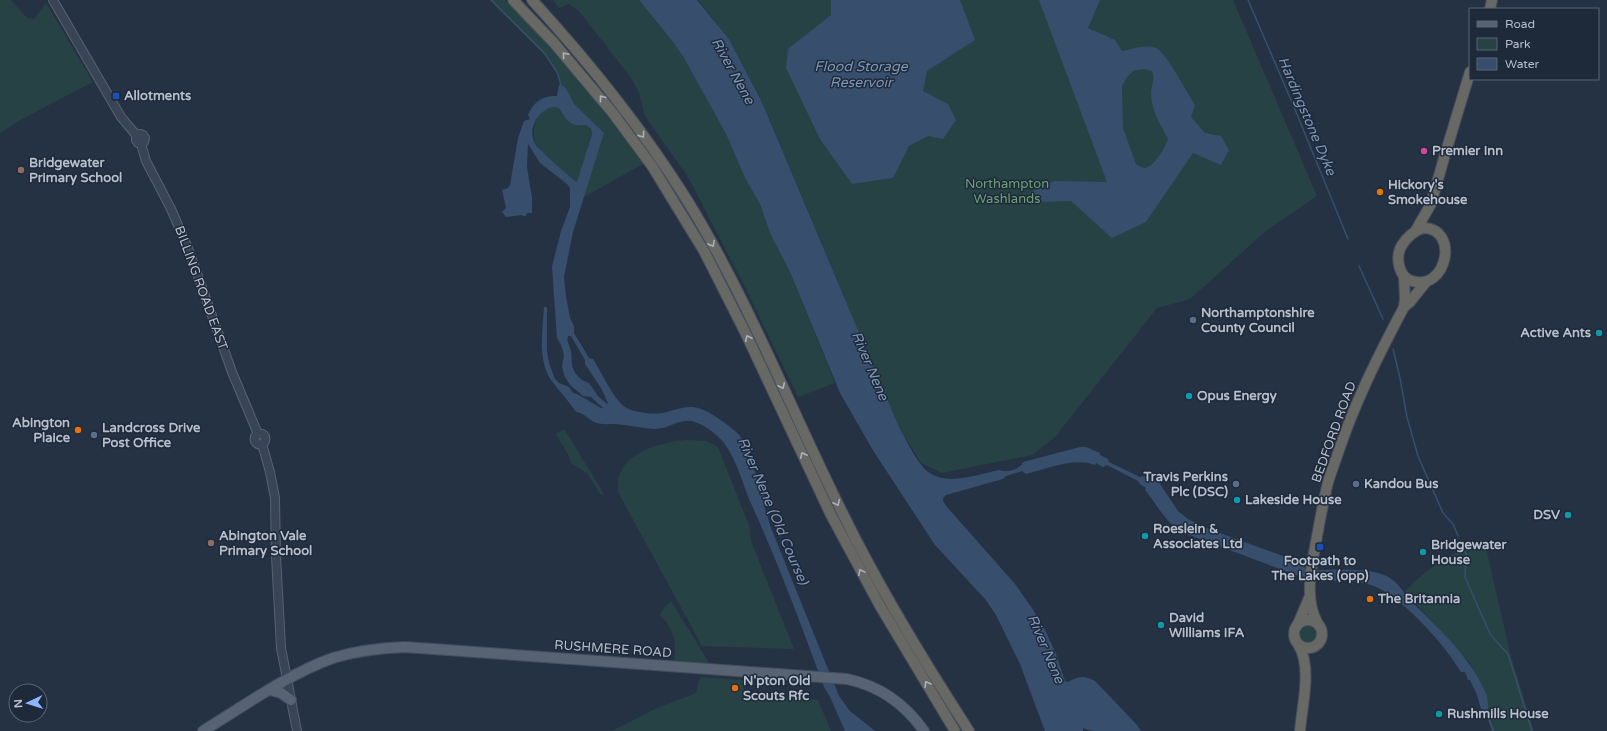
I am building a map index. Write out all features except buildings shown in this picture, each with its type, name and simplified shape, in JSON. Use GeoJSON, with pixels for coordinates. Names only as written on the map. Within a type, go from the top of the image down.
{"type":"FeatureCollection","features":[{"type":"Feature","properties":{"kind":"highway"},"geometry":{"type":"LineString","coordinates":[[513,0],[554,43],[591,85],[612,112],[652,166],[704,251],[745,332],[831,515],[880,606],[956,731]]}},
{"type":"Feature","properties":{"kind":"highway"},"geometry":{"type":"LineString","coordinates":[[532,0],[601,78],[660,159],[687,200],[713,245],[755,328],[864,556],[906,631],[968,729]]}},
{"type":"Feature","properties":{"kind":"highway"},"geometry":{"type":"LineString","coordinates":[[1431,204],[1432,218],[1437,232],[1444,242],[1444,263],[1438,274],[1426,282],[1411,281],[1404,277],[1399,268],[1399,252],[1405,240],[1416,230],[1431,204],[1469,75]]}},
{"type":"Feature","properties":{"kind":"highway"},"geometry":{"type":"LineString","coordinates":[[1416,230],[1428,228],[1437,232]]}},
{"type":"Feature","properties":{"kind":"highway","name":"BEDFORD ROAD"},"geometry":{"type":"LineString","coordinates":[[1404,277],[1406,288],[1404,307]]}},
{"type":"Feature","properties":{"kind":"highway","name":"BEDFORD ROAD"},"geometry":{"type":"LineString","coordinates":[[1318,624],[1313,614],[1309,598],[1313,558],[1326,490],[1345,430],[1375,360],[1404,307],[1410,302],[1426,282]]}},
{"type":"Feature","properties":{"kind":"highway","name":"BEDFORD ROAD"},"geometry":{"type":"LineString","coordinates":[[1298,624],[1309,598]]}},
{"type":"Feature","properties":{"kind":"highway"},"geometry":{"type":"LineString","coordinates":[[1299,646],[1307,649],[1319,643],[1322,634],[1318,624],[1310,620],[1306,620],[1298,624],[1294,630],[1294,639],[1302,652],[1306,668]]}},
{"type":"Feature","properties":{"kind":"highway"},"geometry":{"type":"LineString","coordinates":[[1300,731],[1306,668],[1315,646]]}},
{"type":"Feature","properties":{"kind":"main road","name":"RUSHMERE ROAD"},"geometry":{"type":"LineString","coordinates":[[202,731],[287,680],[314,666],[334,658],[376,648],[405,647],[819,676],[855,681],[883,692],[905,707],[924,731]]}},
{"type":"Feature","properties":{"kind":"main road"},"geometry":{"type":"LineString","coordinates":[[270,690],[281,693],[291,700]]}},
{"type":"Feature","properties":{"kind":"street","name":"BILLING ROAD EAST"},"geometry":{"type":"LineString","coordinates":[[53,0],[121,117],[137,136],[136,140],[141,144],[146,161],[171,209],[188,248],[232,372],[258,434],[255,441],[259,445],[262,444],[270,472],[275,498],[281,648],[297,731]]}},
{"type":"Feature","properties":{"kind":"green space"},"geometry":{"type":"Polygon","coordinates":[[[0,0],[11,0],[27,18],[34,19],[46,3],[93,82],[20,120],[0,133],[0,0]]]}},
{"type":"Feature","properties":{"kind":"green space"},"geometry":{"type":"Polygon","coordinates":[[[491,0],[505,0],[517,11],[587,89],[643,164],[584,197],[598,136],[581,116],[562,87],[557,72],[545,54],[491,0]]]}},
{"type":"Feature","properties":{"kind":"green space"},"geometry":{"type":"Polygon","coordinates":[[[553,0],[639,0],[673,42],[684,58],[726,134],[745,178],[760,204],[770,232],[790,272],[835,383],[798,397],[745,287],[688,177],[645,116],[639,93],[632,79],[579,11],[569,4],[559,8],[553,0]]]}},
{"type":"Feature","properties":{"kind":"green space","name":"Northampton Washlands"},"geometry":{"type":"Polygon","coordinates":[[[698,0],[1233,0],[1317,196],[1267,230],[1190,299],[1157,308],[1055,437],[1032,455],[942,473],[921,463],[899,427],[761,99],[729,39],[698,0]]]}},
{"type":"Feature","properties":{"kind":"green space"},"geometry":{"type":"Polygon","coordinates":[[[554,107],[559,108],[563,116],[588,126],[592,133],[578,182],[544,154],[538,147],[534,138],[534,129],[540,114],[544,110],[554,107]]]}},
{"type":"Feature","properties":{"kind":"green space"},"geometry":{"type":"Polygon","coordinates":[[[564,429],[604,494],[601,495],[587,473],[571,463],[569,456],[556,434],[564,429]]]}},
{"type":"Feature","properties":{"kind":"green space"},"geometry":{"type":"Polygon","coordinates":[[[686,440],[706,441],[718,447],[750,528],[751,541],[794,649],[702,646],[618,492],[619,476],[631,459],[639,453],[658,445],[686,440]]]}},
{"type":"Feature","properties":{"kind":"green space"},"geometry":{"type":"Polygon","coordinates":[[[1484,539],[1510,653],[1534,731],[1495,731],[1488,712],[1487,697],[1470,663],[1405,592],[1421,576],[1441,561],[1484,539]]]}},
{"type":"Feature","properties":{"kind":"green space"},"geometry":{"type":"Polygon","coordinates":[[[671,601],[711,666],[674,661],[675,642],[669,625],[660,615],[671,601]]]}},
{"type":"Feature","properties":{"kind":"green space"},"geometry":{"type":"Polygon","coordinates":[[[1308,623],[1316,626],[1319,634],[1316,642],[1308,645],[1300,642],[1297,634],[1300,626],[1308,623]]]}},
{"type":"Feature","properties":{"kind":"green space"},"geometry":{"type":"Polygon","coordinates":[[[700,677],[743,680],[744,694],[818,700],[831,731],[612,731],[657,708],[696,693],[700,677]]]}},
{"type":"Feature","properties":{"kind":"water","name":"River Nene"},"geometry":{"type":"Polygon","coordinates":[[[639,0],[697,0],[729,39],[761,100],[899,427],[917,459],[926,470],[938,477],[946,479],[964,478],[999,470],[1005,471],[1016,469],[1023,462],[1080,447],[1086,447],[1100,453],[1100,455],[1108,459],[1109,462],[1140,477],[1144,476],[1150,480],[1152,476],[1158,481],[1178,511],[1188,519],[1201,526],[1291,559],[1300,563],[1306,569],[1355,570],[1375,572],[1389,577],[1444,634],[1473,669],[1487,696],[1490,719],[1495,731],[1492,731],[1486,714],[1481,709],[1477,695],[1465,672],[1461,672],[1434,636],[1395,598],[1371,585],[1359,582],[1322,582],[1320,580],[1296,575],[1184,533],[1170,523],[1145,490],[1146,488],[1138,481],[1107,465],[1103,467],[1096,463],[1095,465],[1078,462],[1026,474],[1022,471],[1006,476],[1003,479],[946,495],[943,498],[943,501],[947,507],[1015,584],[1032,608],[1045,630],[1056,654],[1065,681],[1068,682],[1075,678],[1082,677],[1095,681],[1141,731],[1092,731],[1083,728],[1083,731],[1045,731],[1020,664],[996,615],[985,599],[935,545],[874,452],[840,393],[790,272],[770,233],[760,204],[745,178],[726,134],[684,58],[639,0]]]}},
{"type":"Feature","properties":{"kind":"water","name":"Flood Storage Reservoir"},"geometry":{"type":"Polygon","coordinates":[[[831,0],[960,0],[975,40],[927,71],[923,91],[948,104],[956,120],[943,139],[928,136],[909,146],[893,178],[852,184],[820,139],[786,68],[788,49],[831,15],[831,0]]]}},
{"type":"Feature","properties":{"kind":"water"},"geometry":{"type":"Polygon","coordinates":[[[1039,0],[1100,0],[1088,28],[1115,40],[1122,51],[1147,46],[1156,48],[1160,51],[1170,64],[1195,105],[1191,117],[1205,133],[1221,136],[1229,150],[1221,165],[1193,153],[1146,222],[1112,238],[1071,201],[1043,202],[1029,193],[1054,181],[1107,182],[1039,0]],[[1142,69],[1133,71],[1127,77],[1122,86],[1123,128],[1136,164],[1144,168],[1148,167],[1155,161],[1165,147],[1168,139],[1156,117],[1151,99],[1153,79],[1152,71],[1142,69]]]}},
{"type":"Feature","properties":{"kind":"water"},"geometry":{"type":"Polygon","coordinates":[[[559,85],[565,87],[575,105],[604,133],[573,232],[564,277],[566,296],[570,318],[574,326],[574,333],[589,358],[593,359],[616,398],[625,407],[635,411],[655,414],[685,407],[703,409],[717,417],[740,436],[746,446],[757,477],[764,487],[764,506],[771,528],[839,696],[850,711],[875,731],[845,731],[824,687],[788,592],[735,463],[728,449],[721,440],[707,428],[690,421],[680,422],[659,429],[594,422],[584,415],[576,412],[551,380],[542,354],[544,307],[547,307],[547,352],[555,379],[559,383],[569,387],[573,393],[603,408],[591,397],[583,396],[570,385],[564,375],[562,366],[564,355],[557,338],[552,267],[561,231],[570,207],[570,188],[540,163],[528,144],[527,167],[532,198],[532,213],[527,213],[526,216],[506,217],[502,212],[506,208],[502,190],[508,188],[510,185],[518,138],[524,121],[530,119],[528,115],[530,110],[539,100],[557,96],[559,85]],[[554,107],[543,112],[535,122],[532,133],[533,139],[543,153],[577,182],[592,134],[591,129],[586,125],[573,124],[564,117],[559,108],[554,107]],[[568,336],[567,340],[571,351],[574,370],[580,378],[589,383],[598,396],[607,404],[608,403],[601,388],[585,364],[585,360],[571,336],[568,336]]]}},
{"type":"Feature","properties":{"kind":"waterway"},"geometry":{"type":"LineString","coordinates":[[491,0],[545,54],[557,72],[562,88]]}},
{"type":"Feature","properties":{"kind":"waterway","name":"Hardingstone Dyke"},"geometry":{"type":"LineString","coordinates":[[1248,0],[1348,239]]}},
{"type":"Feature","properties":{"kind":"waterway","name":"Hardingstone Dyke"},"geometry":{"type":"LineString","coordinates":[[1359,266],[1383,319]]}},
{"type":"Feature","properties":{"kind":"waterway","name":"Hardingstone Dyke"},"geometry":{"type":"LineString","coordinates":[[1393,349],[1407,417],[1418,456],[1443,513],[1453,524],[1458,536]]}},
{"type":"Feature","properties":{"kind":"waterway","name":"Hardingstone Dyke"},"geometry":{"type":"LineString","coordinates":[[1462,544],[1466,554],[1465,577],[1490,634],[1508,654],[1532,731]]}},
{"type":"Feature","properties":{"kind":"place","name":"Allotments"},"geometry":{"type":"Point","coordinates":[116,96]}},
{"type":"Feature","properties":{"kind":"place","name":"Premier Inn"},"geometry":{"type":"Point","coordinates":[1424,151]}},
{"type":"Feature","properties":{"kind":"place","name":"Bridgewater Primary School"},"geometry":{"type":"Point","coordinates":[21,170]}},
{"type":"Feature","properties":{"kind":"place","name":"Hickory's Smokehouse"},"geometry":{"type":"Point","coordinates":[1380,192]}},
{"type":"Feature","properties":{"kind":"place","name":"Northamptonshire County Council"},"geometry":{"type":"Point","coordinates":[1193,320]}},
{"type":"Feature","properties":{"kind":"place","name":"Active Ants"},"geometry":{"type":"Point","coordinates":[1599,333]}},
{"type":"Feature","properties":{"kind":"place","name":"Opus Energy"},"geometry":{"type":"Point","coordinates":[1189,396]}},
{"type":"Feature","properties":{"kind":"place","name":"Abington Plaice"},"geometry":{"type":"Point","coordinates":[78,430]}},
{"type":"Feature","properties":{"kind":"place","name":"Landcross Drive Post Office"},"geometry":{"type":"Point","coordinates":[94,435]}},
{"type":"Feature","properties":{"kind":"place","name":"Travis Perkins Plc (DSC)"},"geometry":{"type":"Point","coordinates":[1236,484]}},
{"type":"Feature","properties":{"kind":"place","name":"Kandou Bus"},"geometry":{"type":"Point","coordinates":[1356,484]}},
{"type":"Feature","properties":{"kind":"place","name":"Lakeside House"},"geometry":{"type":"Point","coordinates":[1237,500]}},
{"type":"Feature","properties":{"kind":"place","name":"DSV"},"geometry":{"type":"Point","coordinates":[1568,515]}},
{"type":"Feature","properties":{"kind":"place","name":"Roeslein & Associates Ltd"},"geometry":{"type":"Point","coordinates":[1145,536]}},
{"type":"Feature","properties":{"kind":"place","name":"Abington Vale Primary School"},"geometry":{"type":"Point","coordinates":[211,543]}},
{"type":"Feature","properties":{"kind":"place","name":"Footpath to The Lakes (opp)"},"geometry":{"type":"Point","coordinates":[1320,547]}},
{"type":"Feature","properties":{"kind":"place","name":"Bridgewater House"},"geometry":{"type":"Point","coordinates":[1423,552]}},
{"type":"Feature","properties":{"kind":"place","name":"The Britannia"},"geometry":{"type":"Point","coordinates":[1370,599]}},
{"type":"Feature","properties":{"kind":"place","name":"David Williams IFA"},"geometry":{"type":"Point","coordinates":[1161,625]}},
{"type":"Feature","properties":{"kind":"place","name":"N'pton Old Scouts Rfc"},"geometry":{"type":"Point","coordinates":[735,688]}},
{"type":"Feature","properties":{"kind":"place","name":"Rushmills House"},"geometry":{"type":"Point","coordinates":[1439,714]}},
{"type":"Feature","properties":{"kind":"water label","name":"River Nene (Old Course)"},"geometry":{"type":"Point","coordinates":[773,511]}}]}
